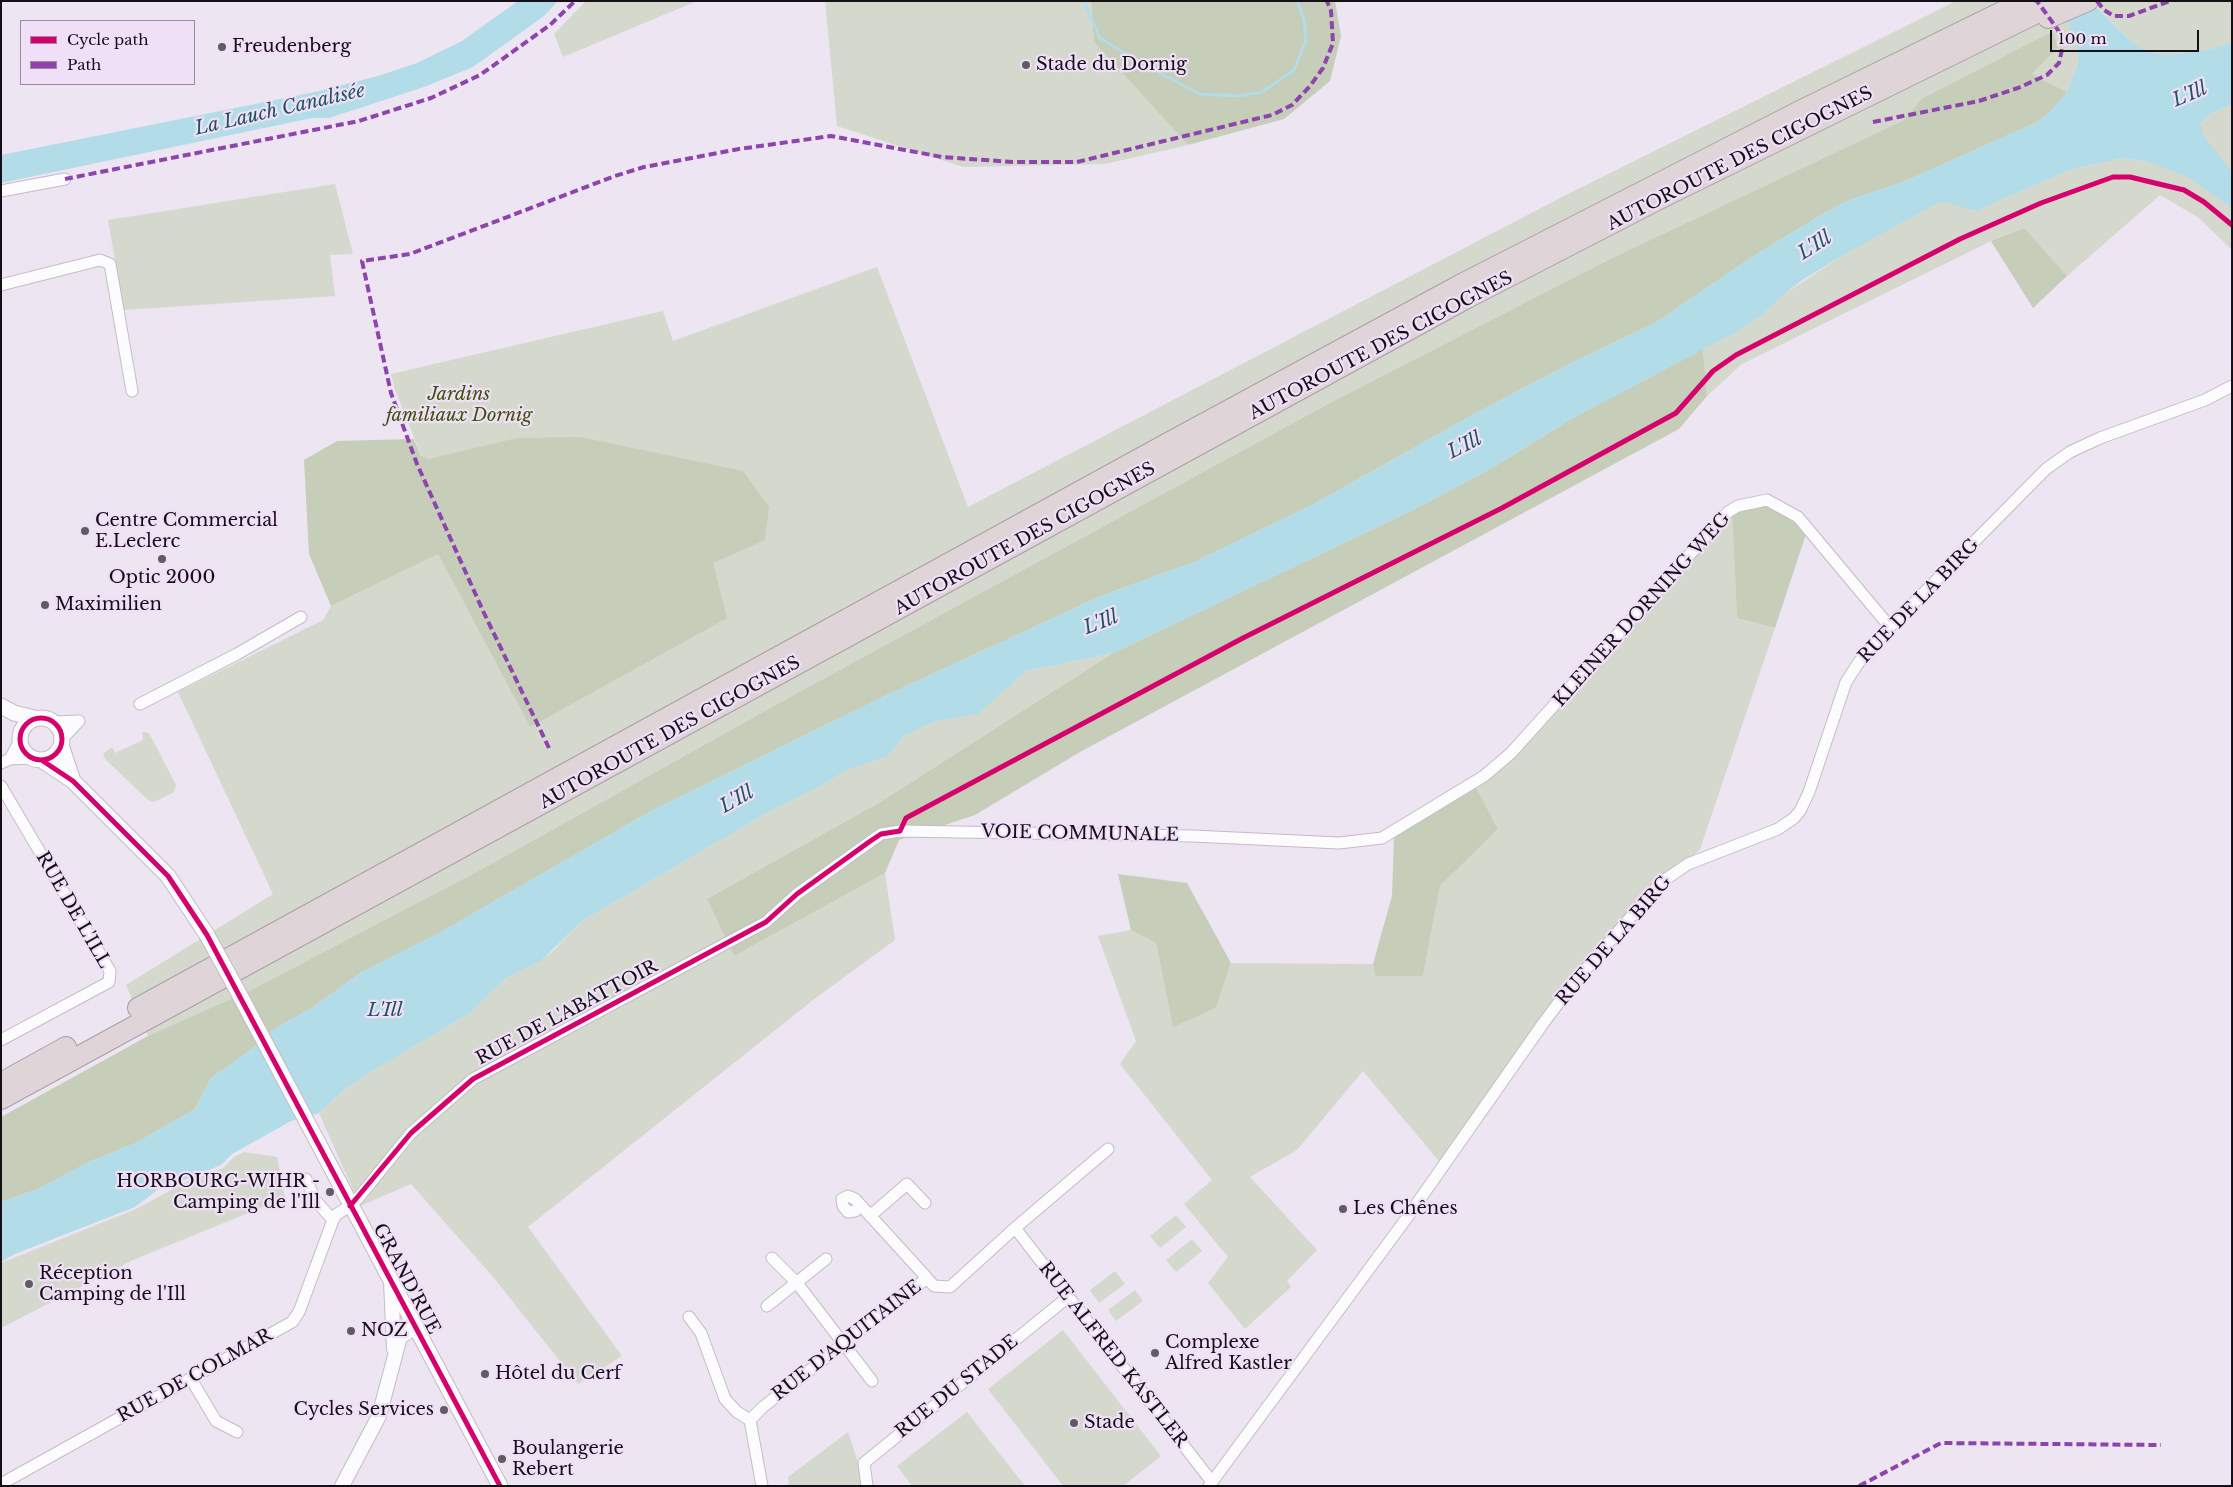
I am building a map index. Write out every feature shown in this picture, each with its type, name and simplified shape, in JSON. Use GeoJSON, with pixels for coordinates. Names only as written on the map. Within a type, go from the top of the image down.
{"type":"FeatureCollection","features":[{"type":"Feature","properties":{"kind":"highway","name":"AUTOROUTE DES CIGOGNES"},"geometry":{"type":"LineString","coordinates":[[1,1082],[1452,289],[1650,186],[2060,1]]}},
{"type":"Feature","properties":{"kind":"highway"},"geometry":{"type":"LineString","coordinates":[[2035,11],[2088,1]]}},
{"type":"Feature","properties":{"kind":"highway","name":"AUTOROUTE DES CIGOGNES"},"geometry":{"type":"LineString","coordinates":[[1,1099],[1467,298],[1684,187],[1988,37],[2005,38],[2035,11]]}},
{"type":"Feature","properties":{"kind":"main road"},"geometry":{"type":"LineString","coordinates":[[1,706],[14,713],[34,718],[45,718],[54,722],[60,730],[73,781]]}},
{"type":"Feature","properties":{"kind":"main road"},"geometry":{"type":"LineString","coordinates":[[1,711],[20,737],[23,752],[37,759],[54,756],[62,742]]}},
{"type":"Feature","properties":{"kind":"main road"},"geometry":{"type":"LineString","coordinates":[[20,737],[26,723],[34,718]]}},
{"type":"Feature","properties":{"kind":"main road","name":"GRAND'RUE"},"geometry":{"type":"LineString","coordinates":[[37,759],[73,781],[168,876],[207,935],[500,1486]]}},
{"type":"Feature","properties":{"kind":"street"},"geometry":{"type":"LineString","coordinates":[[1,191],[65,179]]}},
{"type":"Feature","properties":{"kind":"street"},"geometry":{"type":"LineString","coordinates":[[1,285],[100,260],[110,264],[132,391]]}},
{"type":"Feature","properties":{"kind":"street","name":"RUE DE LA BIRG"},"geometry":{"type":"LineString","coordinates":[[1210,1484],[1406,1219],[1568,990],[1654,890],[1688,864],[1778,829],[1794,818],[1800,810],[1816,773],[1846,682],[1859,662],[1890,626],[2046,470],[2070,452],[2100,438],[2206,400],[2232,386]]}},
{"type":"Feature","properties":{"kind":"street","name":"KLEINER DORNING WEG"},"geometry":{"type":"LineString","coordinates":[[1382,838],[1484,776],[1512,753],[1728,512],[1738,506],[1767,500],[1798,517],[1890,626]]}},
{"type":"Feature","properties":{"kind":"street"},"geometry":{"type":"LineString","coordinates":[[140,704],[237,654],[301,617]]}},
{"type":"Feature","properties":{"kind":"street"},"geometry":{"type":"LineString","coordinates":[[54,722],[79,721],[62,742]]}},
{"type":"Feature","properties":{"kind":"street"},"geometry":{"type":"LineString","coordinates":[[6,761],[20,737]]}},
{"type":"Feature","properties":{"kind":"street"},"geometry":{"type":"LineString","coordinates":[[6,761],[37,759]]}},
{"type":"Feature","properties":{"kind":"street","name":"RUE DE L'ILL"},"geometry":{"type":"LineString","coordinates":[[1,786],[110,971],[109,982],[1,1040]]}},
{"type":"Feature","properties":{"kind":"street","name":"VOIE COMMUNALE"},"geometry":{"type":"LineString","coordinates":[[797,894],[881,834],[900,831],[1193,836],[1339,843],[1382,838]]}},
{"type":"Feature","properties":{"kind":"street","name":"RUE DE L'ABATTOIR"},"geometry":{"type":"LineString","coordinates":[[350,1206],[411,1133],[472,1078],[766,922],[797,894]]}},
{"type":"Feature","properties":{"kind":"street","name":"RUE D'AQUITAINE"},"geometry":{"type":"LineString","coordinates":[[750,1420],[763,1407],[927,1278],[934,1286],[950,1287],[1015,1228],[1108,1149]]}},
{"type":"Feature","properties":{"kind":"street"},"geometry":{"type":"LineString","coordinates":[[306,1179],[315,1200],[333,1220],[337,1214],[350,1206]]}},
{"type":"Feature","properties":{"kind":"street"},"geometry":{"type":"LineString","coordinates":[[870,1216],[907,1184],[925,1203]]}},
{"type":"Feature","properties":{"kind":"street"},"geometry":{"type":"LineString","coordinates":[[861,1206],[927,1278]]}},
{"type":"Feature","properties":{"kind":"street","name":"RUE DE COLMAR"},"geometry":{"type":"LineString","coordinates":[[1,1484],[292,1322],[300,1312],[333,1220]]}},
{"type":"Feature","properties":{"kind":"street","name":"RUE ALFRED KASTLER"},"geometry":{"type":"LineString","coordinates":[[1015,1228],[1210,1484]]}},
{"type":"Feature","properties":{"kind":"street"},"geometry":{"type":"LineString","coordinates":[[772,1258],[797,1282],[872,1381]]}},
{"type":"Feature","properties":{"kind":"street"},"geometry":{"type":"LineString","coordinates":[[767,1306],[826,1259]]}},
{"type":"Feature","properties":{"kind":"street"},"geometry":{"type":"LineString","coordinates":[[391,1280],[394,1352]]}},
{"type":"Feature","properties":{"kind":"street","name":"RUE DU STADE"},"geometry":{"type":"LineString","coordinates":[[867,1486],[864,1463],[1068,1297]]}},
{"type":"Feature","properties":{"kind":"street"},"geometry":{"type":"LineString","coordinates":[[689,1317],[701,1333],[725,1399],[737,1412],[750,1420],[762,1486]]}},
{"type":"Feature","properties":{"kind":"street"},"geometry":{"type":"LineString","coordinates":[[392,1338],[396,1323],[413,1321]]}},
{"type":"Feature","properties":{"kind":"street"},"geometry":{"type":"LineString","coordinates":[[342,1486],[379,1416],[394,1352],[400,1337],[413,1321]]}},
{"type":"Feature","properties":{"kind":"street"},"geometry":{"type":"LineString","coordinates":[[191,1379],[216,1421],[237,1432]]}},
{"type":"Feature","properties":{"kind":"green space"},"geometry":{"type":"Polygon","coordinates":[[[586,1],[697,1],[563,57],[554,34],[586,1]]]}},
{"type":"Feature","properties":{"kind":"green space"},"geometry":{"type":"Polygon","coordinates":[[[825,1],[1091,1],[1094,42],[1188,145],[1105,164],[963,167],[837,126],[825,1]]]}},
{"type":"Feature","properties":{"kind":"green space"},"geometry":{"type":"Polygon","coordinates":[[[1091,1],[1335,1],[1341,36],[1330,81],[1284,119],[1188,145],[1094,42],[1091,1]]]}},
{"type":"Feature","properties":{"kind":"green space","name":"Jardins familiaux Dornig"},"geometry":{"type":"Polygon","coordinates":[[[1956,1],[2053,1],[2066,19],[2077,43],[2078,63],[2067,92],[2030,74],[2058,48],[2053,31],[1921,99],[1904,120],[1610,259],[1328,404],[790,697],[482,869],[253,989],[148,1036],[126,985],[273,894],[178,692],[323,620],[331,606],[438,554],[530,727],[429,459],[422,457],[395,390],[391,374],[663,311],[673,341],[877,267],[968,507],[1564,196],[1956,1]]]}},
{"type":"Feature","properties":{"kind":"green space"},"geometry":{"type":"Polygon","coordinates":[[[2091,1],[2232,1],[2232,42],[2211,49],[2168,55],[2152,53],[2134,44],[2091,1]]]}},
{"type":"Feature","properties":{"kind":"green space"},"geometry":{"type":"Polygon","coordinates":[[[2053,31],[2058,48],[2031,74],[2067,92],[2050,112],[2037,122],[1908,180],[1847,201],[1826,212],[1755,255],[1655,323],[1571,363],[1474,414],[1312,505],[1194,562],[1101,596],[891,693],[653,810],[439,933],[362,972],[312,1008],[274,1029],[252,1049],[211,1078],[195,1109],[136,1143],[91,1161],[38,1189],[1,1202],[1,1117],[148,1036],[253,989],[482,869],[790,697],[1328,404],[1610,259],[1904,120],[1921,99],[2053,31]]]}},
{"type":"Feature","properties":{"kind":"green space"},"geometry":{"type":"Polygon","coordinates":[[[2232,104],[2232,250],[2199,218],[2160,195],[2067,276],[2023,228],[1991,241],[1742,364],[1707,396],[1703,349],[1736,332],[1761,316],[1783,295],[1840,257],[1941,200],[1976,211],[2069,170],[2123,158],[2149,162],[2200,129],[2200,124],[2208,115],[2232,104]]]}},
{"type":"Feature","properties":{"kind":"green space"},"geometry":{"type":"Polygon","coordinates":[[[335,184],[353,254],[330,255],[335,296],[124,310],[108,220],[335,184]]]}},
{"type":"Feature","properties":{"kind":"green space"},"geometry":{"type":"Polygon","coordinates":[[[2024,228],[2067,276],[2033,308],[1991,241],[2024,228]]]}},
{"type":"Feature","properties":{"kind":"green space"},"geometry":{"type":"Polygon","coordinates":[[[1703,349],[1707,396],[1679,429],[1080,752],[975,815],[899,840],[885,873],[734,956],[707,899],[882,801],[1113,653],[1413,510],[1492,468],[1571,419],[1703,349]]]}},
{"type":"Feature","properties":{"kind":"green space"},"geometry":{"type":"Polygon","coordinates":[[[580,437],[743,471],[769,507],[765,540],[713,563],[727,618],[530,727],[438,554],[331,606],[309,554],[304,460],[337,441],[414,439],[421,456],[429,459],[517,438],[580,437]]]}},
{"type":"Feature","properties":{"kind":"green space"},"geometry":{"type":"Polygon","coordinates":[[[1774,498],[1806,534],[1775,628],[1737,618],[1732,511],[1774,498]]]}},
{"type":"Feature","properties":{"kind":"green space"},"geometry":{"type":"Polygon","coordinates":[[[1732,511],[1737,618],[1775,628],[1700,849],[1588,962],[1439,1161],[1363,1071],[1297,1150],[1250,1177],[1317,1250],[1287,1281],[1291,1287],[1245,1329],[1208,1283],[1228,1257],[1184,1204],[1212,1180],[1120,1064],[1136,1041],[1098,936],[1131,930],[1156,943],[1173,1026],[1216,1008],[1231,963],[1373,964],[1375,976],[1423,976],[1440,886],[1498,829],[1472,780],[1513,748],[1732,511]]]}},
{"type":"Feature","properties":{"kind":"green space"},"geometry":{"type":"Polygon","coordinates":[[[1113,653],[882,801],[707,899],[734,956],[885,873],[895,940],[813,1000],[528,1227],[622,1356],[578,1384],[494,1278],[411,1184],[360,1206],[319,1113],[344,1090],[470,1013],[506,978],[541,961],[582,921],[772,810],[817,788],[847,770],[888,756],[904,736],[936,721],[978,713],[1026,671],[1113,653]]]}},
{"type":"Feature","properties":{"kind":"green space"},"geometry":{"type":"Polygon","coordinates":[[[142,732],[149,733],[176,785],[174,792],[154,802],[148,800],[105,759],[103,754],[112,747],[115,753],[143,740],[142,732]]]}},
{"type":"Feature","properties":{"kind":"green space"},"geometry":{"type":"Polygon","coordinates":[[[1472,780],[1498,829],[1440,886],[1423,976],[1375,976],[1373,964],[1392,896],[1394,837],[1472,780]]]}},
{"type":"Feature","properties":{"kind":"green space"},"geometry":{"type":"Polygon","coordinates":[[[1118,874],[1187,883],[1231,963],[1216,1008],[1173,1027],[1156,943],[1131,930],[1118,874]]]}},
{"type":"Feature","properties":{"kind":"green space"},"geometry":{"type":"Polygon","coordinates":[[[244,1152],[277,1157],[285,1198],[133,1260],[1,1328],[1,1263],[136,1209],[195,1177],[223,1168],[234,1157],[244,1152]]]}},
{"type":"Feature","properties":{"kind":"green space"},"geometry":{"type":"Polygon","coordinates":[[[1176,1215],[1186,1227],[1160,1248],[1150,1236],[1176,1215]]]}},
{"type":"Feature","properties":{"kind":"green space"},"geometry":{"type":"Polygon","coordinates":[[[1192,1239],[1202,1251],[1176,1272],[1166,1260],[1192,1239]]]}},
{"type":"Feature","properties":{"kind":"green space"},"geometry":{"type":"Polygon","coordinates":[[[1115,1271],[1125,1284],[1099,1303],[1090,1290],[1115,1271]]]}},
{"type":"Feature","properties":{"kind":"green space"},"geometry":{"type":"Polygon","coordinates":[[[1135,1290],[1143,1301],[1116,1321],[1108,1310],[1135,1290]]]}},
{"type":"Feature","properties":{"kind":"green space","name":"Stade"},"geometry":{"type":"Polygon","coordinates":[[[1063,1330],[1161,1456],[1123,1486],[1063,1486],[988,1389],[1063,1330]]]}},
{"type":"Feature","properties":{"kind":"green space"},"geometry":{"type":"Polygon","coordinates":[[[967,1412],[1025,1486],[912,1486],[897,1466],[967,1412]]]}},
{"type":"Feature","properties":{"kind":"green space"},"geometry":{"type":"Polygon","coordinates":[[[848,1432],[859,1466],[862,1486],[789,1486],[788,1477],[848,1432]]]}},
{"type":"Feature","properties":{"kind":"water","name":"La Lauch Canalisée"},"geometry":{"type":"Polygon","coordinates":[[[518,1],[558,1],[544,16],[473,67],[424,87],[329,118],[312,118],[1,183],[1,155],[315,92],[378,76],[417,63],[462,41],[518,1]]]}},
{"type":"Feature","properties":{"kind":"water","name":"L'Ill"},"geometry":{"type":"Polygon","coordinates":[[[2096,7],[2134,44],[2152,53],[2168,55],[2211,49],[2232,42],[2232,104],[2208,115],[2200,124],[2203,135],[2232,172],[2232,208],[2188,177],[2149,162],[2123,158],[2069,170],[1976,211],[1941,201],[1801,281],[1761,316],[1736,332],[1571,419],[1492,468],[1413,510],[1113,653],[1026,671],[978,714],[936,721],[904,736],[888,756],[847,770],[817,788],[772,810],[582,921],[541,961],[506,978],[470,1013],[366,1075],[344,1090],[319,1113],[291,1121],[232,1154],[221,1165],[179,1182],[165,1184],[135,1207],[15,1254],[1,1262],[1,1202],[38,1189],[91,1161],[136,1143],[195,1109],[211,1078],[252,1049],[274,1029],[312,1008],[362,972],[439,933],[653,810],[891,693],[1101,596],[1194,562],[1312,505],[1474,414],[1571,363],[1655,323],[1755,255],[1847,201],[1908,180],[2037,122],[2050,112],[2067,92],[2078,63],[2077,43],[2066,19],[2096,7]]]}},
{"type":"Feature","properties":{"kind":"waterway"},"geometry":{"type":"LineString","coordinates":[[1084,1],[1100,38],[1142,64],[1200,94],[1239,96],[1262,92],[1294,70],[1306,40],[1304,20],[1297,1]]}},
{"type":"Feature","properties":{"kind":"marked path"},"geometry":{"type":"LineString","coordinates":[[65,179],[359,121],[431,98],[480,75],[550,25],[575,1]]}},
{"type":"Feature","properties":{"kind":"marked path"},"geometry":{"type":"LineString","coordinates":[[549,748],[484,613],[417,464],[391,393],[362,261],[410,254],[615,176],[644,167],[739,149],[831,136],[942,157],[1013,162],[1077,162],[1272,115],[1292,105],[1310,86],[1323,68],[1333,43],[1331,11],[1327,1]]}},
{"type":"Feature","properties":{"kind":"marked path"},"geometry":{"type":"LineString","coordinates":[[1873,122],[1979,101],[2018,88],[2047,75],[2059,63],[2063,45],[2058,30],[2037,1]]}},
{"type":"Feature","properties":{"kind":"marked path"},"geometry":{"type":"LineString","coordinates":[[2097,1],[2104,10],[2114,16],[2129,16],[2170,1]]}},
{"type":"Feature","properties":{"kind":"marked path"},"geometry":{"type":"LineString","coordinates":[[1859,1486],[1941,1443],[2161,1445]]}},
{"type":"Feature","properties":{"kind":"cycle path"},"geometry":{"type":"LineString","coordinates":[[350,1206],[411,1133],[473,1079],[766,922],[797,894],[869,842],[881,834],[900,831],[906,818],[1243,638],[1502,508],[1676,413],[1713,371],[1736,355],[1960,239],[2041,203],[2113,177],[2130,177],[2184,190],[2204,202],[2232,225]]}},
{"type":"Feature","properties":{"kind":"cycle path"},"geometry":{"type":"LineString","coordinates":[[45,718],[53,721],[59,727],[62,739],[59,751],[53,757],[37,760],[29,757],[23,751],[20,735],[23,727],[29,721],[45,718]]}},
{"type":"Feature","properties":{"kind":"cycle path"},"geometry":{"type":"LineString","coordinates":[[43,761],[73,781],[168,876],[207,935],[500,1486]]}},
{"type":"Feature","properties":{"kind":"place","name":"Freudenberg"},"geometry":{"type":"Point","coordinates":[222,47]}},
{"type":"Feature","properties":{"kind":"place","name":"Stade du Dornig"},"geometry":{"type":"Point","coordinates":[1026,65]}},
{"type":"Feature","properties":{"kind":"place","name":"Centre Commercial E.Leclerc"},"geometry":{"type":"Point","coordinates":[85,531]}},
{"type":"Feature","properties":{"kind":"place","name":"Optic 2000"},"geometry":{"type":"Point","coordinates":[162,559]}},
{"type":"Feature","properties":{"kind":"place","name":"Maximilien"},"geometry":{"type":"Point","coordinates":[45,605]}},
{"type":"Feature","properties":{"kind":"place","name":"HORBOURG-WIHR - Camping de l'Ill"},"geometry":{"type":"Point","coordinates":[330,1192]}},
{"type":"Feature","properties":{"kind":"place","name":"Les Chênes"},"geometry":{"type":"Point","coordinates":[1343,1209]}},
{"type":"Feature","properties":{"kind":"place","name":"Réception Camping de l'Ill"},"geometry":{"type":"Point","coordinates":[29,1284]}},
{"type":"Feature","properties":{"kind":"place","name":"NOZ"},"geometry":{"type":"Point","coordinates":[351,1331]}},
{"type":"Feature","properties":{"kind":"place","name":"Complexe Alfred Kastler"},"geometry":{"type":"Point","coordinates":[1155,1353]}},
{"type":"Feature","properties":{"kind":"place","name":"Hôtel du Cerf"},"geometry":{"type":"Point","coordinates":[485,1374]}},
{"type":"Feature","properties":{"kind":"place","name":"Cycles Services"},"geometry":{"type":"Point","coordinates":[444,1410]}},
{"type":"Feature","properties":{"kind":"place","name":"Stade"},"geometry":{"type":"Point","coordinates":[1074,1423]}},
{"type":"Feature","properties":{"kind":"place","name":"Boulangerie Rebert"},"geometry":{"type":"Point","coordinates":[502,1459]}}]}
